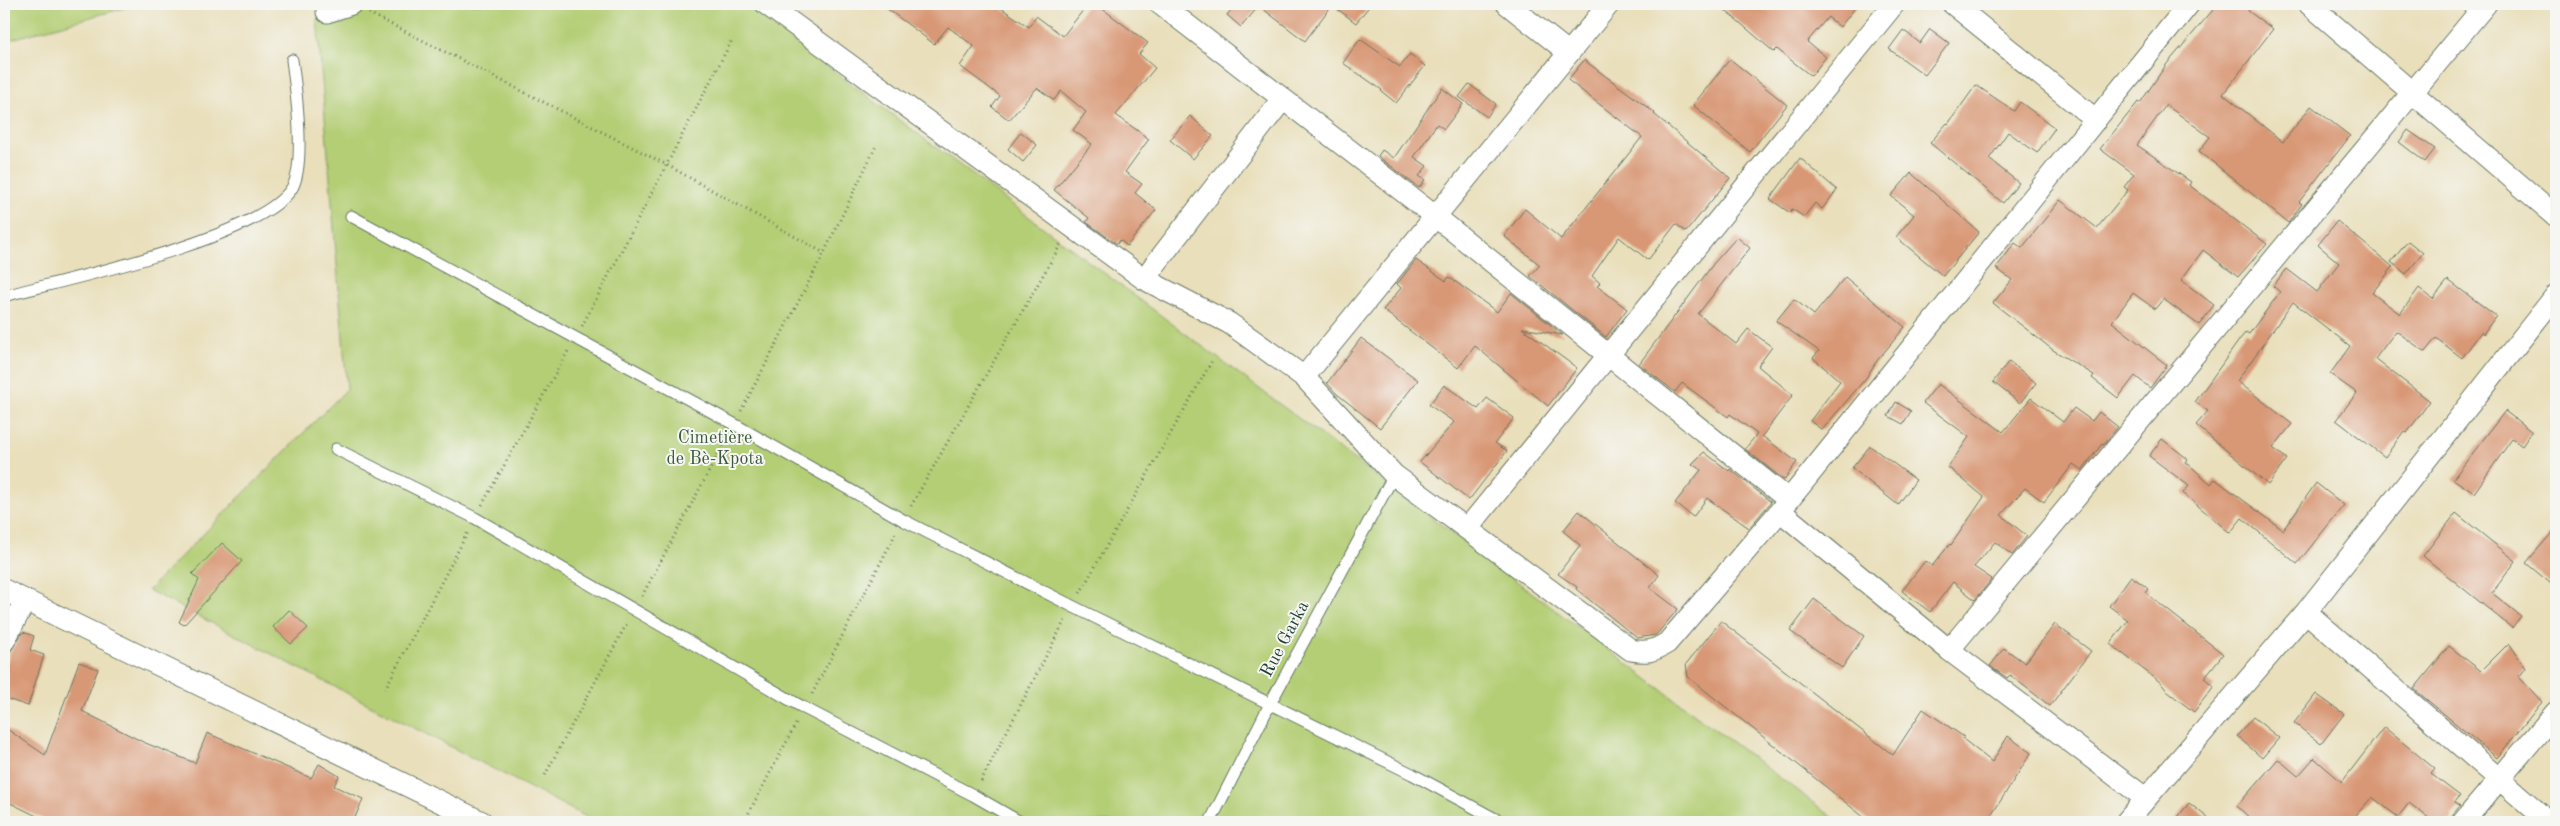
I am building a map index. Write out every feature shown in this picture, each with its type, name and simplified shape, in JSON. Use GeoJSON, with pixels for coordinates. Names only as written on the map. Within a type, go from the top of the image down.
{"type":"FeatureCollection","features":[{"type":"Feature","properties":{"kind":"street"},"geometry":{"type":"LineString","coordinates":[[327,12],[351,4]]}},
{"type":"Feature","properties":{"kind":"street"},"geometry":{"type":"LineString","coordinates":[[766,4],[1144,279],[1229,323],[1304,377],[1394,475],[1631,650],[1643,652],[1656,650],[1667,643],[1785,506],[2189,4]]}},
{"type":"Feature","properties":{"kind":"street"},"geometry":{"type":"LineString","coordinates":[[1160,4],[1436,217],[1608,356],[1785,506],[1949,650],[2145,798]]}},
{"type":"Feature","properties":{"kind":"street"},"geometry":{"type":"LineString","coordinates":[[1507,4],[1569,53]]}},
{"type":"Feature","properties":{"kind":"street"},"geometry":{"type":"LineString","coordinates":[[1304,377],[1609,4]]}},
{"type":"Feature","properties":{"kind":"street"},"geometry":{"type":"LineString","coordinates":[[1467,529],[1894,4]]}},
{"type":"Feature","properties":{"kind":"street"},"geometry":{"type":"LineString","coordinates":[[1953,4],[2096,120]]}},
{"type":"Feature","properties":{"kind":"street"},"geometry":{"type":"LineString","coordinates":[[2309,4],[2556,216]]}},
{"type":"Feature","properties":{"kind":"street"},"geometry":{"type":"LineString","coordinates":[[1949,650],[2486,4]]}},
{"type":"Feature","properties":{"kind":"street"},"geometry":{"type":"LineString","coordinates":[[1144,279],[1282,100]]}},
{"type":"Feature","properties":{"kind":"street"},"geometry":{"type":"LineString","coordinates":[[2126,822],[2306,612],[2556,295]]}},
{"type":"Feature","properties":{"kind":"street"},"geometry":{"type":"LineString","coordinates":[[4,590],[482,822]]}},
{"type":"Feature","properties":{"kind":"street"},"geometry":{"type":"LineString","coordinates":[[4,640],[25,601]]}},
{"type":"Feature","properties":{"kind":"street"},"geometry":{"type":"LineString","coordinates":[[2306,612],[2549,822]]}},
{"type":"Feature","properties":{"kind":"street"},"geometry":{"type":"LineString","coordinates":[[2463,822],[2556,712]]}},
{"type":"Feature","properties":{"kind":"lane"},"geometry":{"type":"LineString","coordinates":[[4,296],[196,244],[261,215],[281,202],[293,187],[298,165],[298,104],[292,60]]}},
{"type":"Feature","properties":{"kind":"lane"},"geometry":{"type":"LineString","coordinates":[[351,216],[734,424],[903,520],[1072,606],[1271,702],[1501,822]]}},
{"type":"Feature","properties":{"kind":"lane"},"geometry":{"type":"LineString","coordinates":[[336,449],[475,518],[633,611],[804,708],[973,795],[1020,822]]}},
{"type":"Feature","properties":{"kind":"lane","name":"Rue Garka"},"geometry":{"type":"LineString","coordinates":[[1210,822],[1271,702],[1394,475]]}},
{"type":"Feature","properties":{"kind":"path"},"geometry":{"type":"LineString","coordinates":[[351,4],[668,165],[824,253]]}},
{"type":"Feature","properties":{"kind":"path"},"geometry":{"type":"LineString","coordinates":[[385,689],[475,518],[576,337],[668,165],[732,40]]}},
{"type":"Feature","properties":{"kind":"path"},"geometry":{"type":"LineString","coordinates":[[545,775],[824,253],[877,144]]}},
{"type":"Feature","properties":{"kind":"path"},"geometry":{"type":"LineString","coordinates":[[973,795],[1072,606],[1213,359]]}},
{"type":"Feature","properties":{"kind":"green space"},"geometry":{"type":"Polygon","coordinates":[[[4,4],[138,4],[5,41],[4,4]]]}},
{"type":"Feature","properties":{"kind":"green space","name":"Cimetière de Bè-Kpota"},"geometry":{"type":"Polygon","coordinates":[[[370,4],[744,4],[1839,822],[596,822],[148,590],[347,389],[317,19],[370,4]]]}},
{"type":"Feature","properties":{"kind":"building"},"geometry":{"type":"Polygon","coordinates":[[[881,4],[995,4],[1029,27],[1036,16],[1063,36],[1088,4],[1096,4],[1148,43],[1139,54],[1155,68],[1116,115],[1149,139],[1125,172],[1142,184],[1135,193],[1156,210],[1127,246],[1120,240],[1117,244],[1086,222],[1089,218],[1054,190],[1092,144],[1073,130],[1086,112],[1061,91],[1054,100],[1037,88],[1009,120],[992,107],[1000,96],[960,66],[974,46],[948,27],[934,44],[881,4]]]}},
{"type":"Feature","properties":{"kind":"building"},"geometry":{"type":"Polygon","coordinates":[[[1236,4],[1371,4],[1356,23],[1332,5],[1305,41],[1259,6],[1241,27],[1227,15],[1236,4]]]}},
{"type":"Feature","properties":{"kind":"building"},"geometry":{"type":"Polygon","coordinates":[[[1718,4],[1858,4],[1840,27],[1828,17],[1807,42],[1826,57],[1811,76],[1777,49],[1774,52],[1718,4]]]}},
{"type":"Feature","properties":{"kind":"building"},"geometry":{"type":"Polygon","coordinates":[[[2218,4],[2253,4],[2248,11],[2273,29],[2223,94],[2283,142],[2311,106],[2350,136],[2299,202],[2302,204],[2288,223],[2199,151],[2210,137],[2166,105],[2137,145],[2191,182],[2189,185],[2267,244],[2238,277],[2203,250],[2181,280],[2214,305],[2199,325],[2163,299],[2155,309],[2133,293],[2112,322],[2167,365],[2150,388],[2135,376],[2118,398],[2092,378],[2094,375],[2053,350],[1993,303],[2012,280],[1996,268],[2015,243],[2022,248],[2060,200],[2097,228],[2128,190],[2124,187],[2134,174],[2100,149],[2138,102],[2140,103],[2166,65],[2218,4]]]}},
{"type":"Feature","properties":{"kind":"building"},"geometry":{"type":"Polygon","coordinates":[[[1930,29],[1949,43],[1925,75],[1889,49],[1903,30],[1920,43],[1930,29]]]}},
{"type":"Feature","properties":{"kind":"building"},"geometry":{"type":"Polygon","coordinates":[[[1360,39],[1400,67],[1410,54],[1425,66],[1396,103],[1382,90],[1343,63],[1360,39]]]}},
{"type":"Feature","properties":{"kind":"building"},"geometry":{"type":"Polygon","coordinates":[[[1730,59],[1787,105],[1750,152],[1693,105],[1730,59]]]}},
{"type":"Feature","properties":{"kind":"building"},"geometry":{"type":"Polygon","coordinates":[[[1584,60],[1655,113],[1730,178],[1686,232],[1676,224],[1648,260],[1619,237],[1592,276],[1600,283],[1597,286],[1627,309],[1606,337],[1530,276],[1540,265],[1504,236],[1525,209],[1561,239],[1642,137],[1568,80],[1584,60]]]}},
{"type":"Feature","properties":{"kind":"building"},"geometry":{"type":"Polygon","coordinates":[[[1469,84],[1496,104],[1487,117],[1459,97],[1469,84]]]}},
{"type":"Feature","properties":{"kind":"building"},"geometry":{"type":"Polygon","coordinates":[[[1976,85],[2014,111],[2020,102],[2055,128],[2037,153],[2008,132],[1989,159],[2019,183],[2003,203],[1930,143],[1948,124],[1976,85]]]}},
{"type":"Feature","properties":{"kind":"building"},"geometry":{"type":"Polygon","coordinates":[[[1442,88],[1463,104],[1444,129],[1437,124],[1414,157],[1427,166],[1419,176],[1425,180],[1419,188],[1378,156],[1382,150],[1394,158],[1442,88]]]}},
{"type":"Feature","properties":{"kind":"building"},"geometry":{"type":"Polygon","coordinates":[[[1190,116],[1213,136],[1193,159],[1170,140],[1190,116]]]}},
{"type":"Feature","properties":{"kind":"building"},"geometry":{"type":"Polygon","coordinates":[[[2408,130],[2435,149],[2425,162],[2399,142],[2408,130]]]}},
{"type":"Feature","properties":{"kind":"building"},"geometry":{"type":"Polygon","coordinates":[[[1021,132],[1037,145],[1023,162],[1008,149],[1021,132]]]}},
{"type":"Feature","properties":{"kind":"building"},"geometry":{"type":"Polygon","coordinates":[[[1800,158],[1837,190],[1822,209],[1815,203],[1804,217],[1792,209],[1790,213],[1770,199],[1800,158]]]}},
{"type":"Feature","properties":{"kind":"building"},"geometry":{"type":"Polygon","coordinates":[[[1911,173],[1979,232],[1943,276],[1896,237],[1914,215],[1891,196],[1911,173]]]}},
{"type":"Feature","properties":{"kind":"building"},"geometry":{"type":"Polygon","coordinates":[[[2337,221],[2393,267],[2372,293],[2400,314],[2419,288],[2433,299],[2448,280],[2496,316],[2483,334],[2481,332],[2462,358],[2436,338],[2425,352],[2396,331],[2375,359],[2430,401],[2407,433],[2404,431],[2385,457],[2336,420],[2357,393],[2330,374],[2350,346],[2293,302],[2237,381],[2292,424],[2273,448],[2287,459],[2268,485],[2196,425],[2208,411],[2195,402],[2240,339],[2246,332],[2249,334],[2280,292],[2273,286],[2287,269],[2317,292],[2339,263],[2318,245],[2337,221]]]}},
{"type":"Feature","properties":{"kind":"building"},"geometry":{"type":"Polygon","coordinates":[[[1737,237],[1750,248],[1698,314],[1736,344],[1748,329],[1772,347],[1758,366],[1793,395],[1762,436],[1797,462],[1784,480],[1745,449],[1757,434],[1730,414],[1728,417],[1682,383],[1675,392],[1639,364],[1714,263],[1737,237]]]}},
{"type":"Feature","properties":{"kind":"building"},"geometry":{"type":"Polygon","coordinates":[[[2408,241],[2423,253],[2406,274],[2391,262],[2408,241]]]}},
{"type":"Feature","properties":{"kind":"building"},"geometry":{"type":"Polygon","coordinates":[[[1416,260],[1446,281],[1449,277],[1497,312],[1511,293],[1563,335],[1522,328],[1577,368],[1548,406],[1475,346],[1458,368],[1383,310],[1401,288],[1397,284],[1416,260]]]}},
{"type":"Feature","properties":{"kind":"building"},"geometry":{"type":"Polygon","coordinates":[[[1845,277],[1905,327],[1876,362],[1866,378],[1822,430],[1810,421],[1840,381],[1813,358],[1819,351],[1776,321],[1794,299],[1814,315],[1845,277]]]}},
{"type":"Feature","properties":{"kind":"building"},"geometry":{"type":"Polygon","coordinates":[[[1361,338],[1418,380],[1380,428],[1337,394],[1327,383],[1361,338]]]}},
{"type":"Feature","properties":{"kind":"building"},"geometry":{"type":"Polygon","coordinates":[[[2009,361],[2036,383],[2020,403],[1993,382],[2009,361]]]}},
{"type":"Feature","properties":{"kind":"building"},"geometry":{"type":"Polygon","coordinates":[[[1938,384],[2003,432],[2031,398],[2063,422],[2074,408],[2092,421],[2099,412],[2118,427],[2082,470],[2073,464],[2044,502],[2025,488],[2001,515],[2027,536],[2012,555],[1995,542],[1974,567],[1992,579],[1975,600],[1953,582],[1930,612],[1902,591],[1925,561],[1932,566],[1951,545],[1984,497],[1948,467],[1969,437],[1923,403],[1938,384]]]}},
{"type":"Feature","properties":{"kind":"building"},"geometry":{"type":"Polygon","coordinates":[[[1444,385],[1478,409],[1487,398],[1514,418],[1495,443],[1507,451],[1469,500],[1420,462],[1454,422],[1429,405],[1444,385]]]}},
{"type":"Feature","properties":{"kind":"building"},"geometry":{"type":"Polygon","coordinates":[[[1896,402],[1911,411],[1903,424],[1888,416],[1896,402]]]}},
{"type":"Feature","properties":{"kind":"building"},"geometry":{"type":"Polygon","coordinates":[[[2505,411],[2532,432],[2522,446],[2512,439],[2474,493],[2453,479],[2505,411]]]}},
{"type":"Feature","properties":{"kind":"building"},"geometry":{"type":"Polygon","coordinates":[[[2162,439],[2188,459],[2186,462],[2211,484],[2215,479],[2283,530],[2316,483],[2344,505],[2297,564],[2242,518],[2230,533],[2183,493],[2189,486],[2149,456],[2162,439]]]}},
{"type":"Feature","properties":{"kind":"building"},"geometry":{"type":"Polygon","coordinates":[[[1870,446],[1916,480],[1898,505],[1852,468],[1870,446]]]}},
{"type":"Feature","properties":{"kind":"building"},"geometry":{"type":"Polygon","coordinates":[[[1704,452],[1729,471],[1730,469],[1771,502],[1749,528],[1707,498],[1693,517],[1675,503],[1701,470],[1692,464],[1704,452]]]}},
{"type":"Feature","properties":{"kind":"building"},"geometry":{"type":"Polygon","coordinates":[[[1579,511],[1659,575],[1650,588],[1678,609],[1656,635],[1637,638],[1576,589],[1577,587],[1558,574],[1580,545],[1563,531],[1579,511]]]}},
{"type":"Feature","properties":{"kind":"building"},"geometry":{"type":"Polygon","coordinates":[[[2456,513],[2516,561],[2492,593],[2521,616],[2512,628],[2423,556],[2456,513]]]}},
{"type":"Feature","properties":{"kind":"building"},"geometry":{"type":"Polygon","coordinates":[[[2556,528],[2556,588],[2526,563],[2556,528]]]}},
{"type":"Feature","properties":{"kind":"building"},"geometry":{"type":"Polygon","coordinates":[[[222,543],[242,561],[184,625],[179,622],[199,580],[192,574],[222,543]]]}},
{"type":"Feature","properties":{"kind":"building"},"geometry":{"type":"Polygon","coordinates":[[[2131,576],[2149,589],[2146,593],[2223,654],[2204,678],[2214,686],[2194,712],[2168,692],[2160,682],[2110,644],[2128,620],[2109,606],[2131,576]]]}},
{"type":"Feature","properties":{"kind":"building"},"geometry":{"type":"Polygon","coordinates":[[[1814,599],[1864,636],[1842,668],[1790,631],[1814,599]]]}},
{"type":"Feature","properties":{"kind":"building"},"geometry":{"type":"Polygon","coordinates":[[[289,610],[308,628],[291,644],[273,627],[289,610]]]}},
{"type":"Feature","properties":{"kind":"building"},"geometry":{"type":"Polygon","coordinates":[[[1721,621],[1893,755],[1923,709],[1964,737],[1963,739],[1992,762],[2008,736],[2031,753],[1987,822],[1870,822],[1688,677],[1686,664],[1721,621]]]}},
{"type":"Feature","properties":{"kind":"building"},"geometry":{"type":"Polygon","coordinates":[[[2055,624],[2091,651],[2050,706],[2010,675],[2007,678],[1990,666],[2004,648],[2025,663],[2055,624]]]}},
{"type":"Feature","properties":{"kind":"building"},"geometry":{"type":"Polygon","coordinates":[[[23,632],[34,636],[30,650],[44,655],[28,706],[4,698],[4,672],[10,652],[23,632]]]}},
{"type":"Feature","properties":{"kind":"building"},"geometry":{"type":"Polygon","coordinates":[[[2509,643],[2526,668],[2519,677],[2542,702],[2497,758],[2414,689],[2449,646],[2481,671],[2509,643]]]}},
{"type":"Feature","properties":{"kind":"building"},"geometry":{"type":"Polygon","coordinates":[[[79,662],[98,669],[82,711],[143,742],[195,763],[207,733],[311,778],[319,764],[339,776],[334,786],[363,799],[353,822],[49,822],[4,800],[4,727],[45,755],[79,662]]]}},
{"type":"Feature","properties":{"kind":"building"},"geometry":{"type":"Polygon","coordinates":[[[2316,694],[2344,714],[2321,744],[2294,723],[2316,694]]]}},
{"type":"Feature","properties":{"kind":"building"},"geometry":{"type":"Polygon","coordinates":[[[2253,717],[2279,738],[2262,758],[2237,736],[2253,717]]]}},
{"type":"Feature","properties":{"kind":"building"},"geometry":{"type":"Polygon","coordinates":[[[2384,727],[2435,769],[2431,774],[2460,796],[2455,802],[2460,806],[2453,814],[2451,822],[2434,822],[2409,803],[2398,817],[2372,797],[2350,822],[2254,822],[2237,806],[2278,759],[2298,776],[2314,758],[2342,782],[2384,727]]]}},
{"type":"Feature","properties":{"kind":"building"},"geometry":{"type":"Polygon","coordinates":[[[2189,803],[2213,822],[2174,822],[2189,803]]]}}]}
